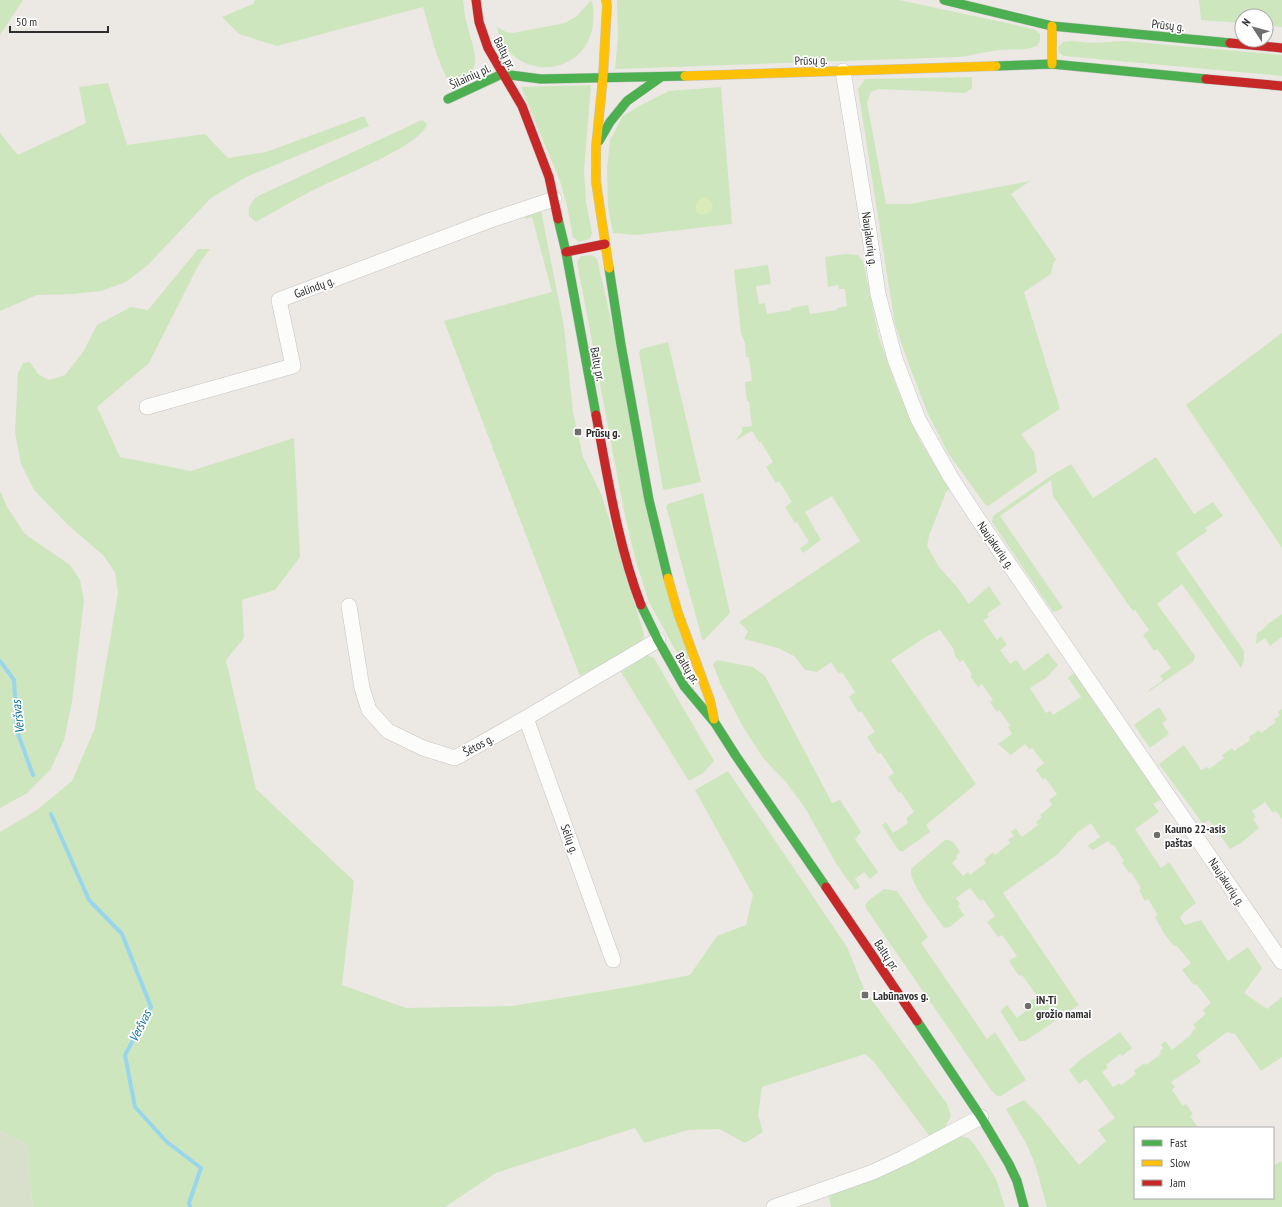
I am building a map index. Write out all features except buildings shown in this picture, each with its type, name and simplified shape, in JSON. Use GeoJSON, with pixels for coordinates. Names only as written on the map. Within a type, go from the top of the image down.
{"type":"FeatureCollection","features":[{"type":"Feature","properties":{"kind":"street","name":"Baltų pr."},"geometry":{"type":"LineString","coordinates":[[476,0],[479,22],[488,48],[522,106],[541,154],[554,198],[566,252],[609,486],[632,576],[641,604],[658,640],[684,686],[716,723],[736,756],[981,1117],[1009,1164],[1017,1181],[1024,1207]]}},
{"type":"Feature","properties":{"kind":"street","name":"Baltų pr."},"geometry":{"type":"LineString","coordinates":[[606,0],[603,77],[596,147],[596,182],[620,345],[651,507],[664,563],[678,613],[710,700],[716,723]]}},
{"type":"Feature","properties":{"kind":"street","name":"Prūsų g."},"geometry":{"type":"LineString","coordinates":[[944,0],[1052,26],[1282,48]]}},
{"type":"Feature","properties":{"kind":"street"},"geometry":{"type":"LineString","coordinates":[[1052,26],[1052,64]]}},
{"type":"Feature","properties":{"kind":"street"},"geometry":{"type":"LineString","coordinates":[[595,55],[605,37]]}},
{"type":"Feature","properties":{"kind":"street","name":"Prūsų g."},"geometry":{"type":"LineString","coordinates":[[502,74],[541,79],[570,77],[661,77],[1052,64],[1282,86]]}},
{"type":"Feature","properties":{"kind":"street","name":"Prūsų g."},"geometry":{"type":"LineString","coordinates":[[570,77],[581,70]]}},
{"type":"Feature","properties":{"kind":"street","name":"Naujakurių g."},"geometry":{"type":"LineString","coordinates":[[843,71],[878,294],[895,359],[918,419],[950,476],[978,519],[1282,962]]}},
{"type":"Feature","properties":{"kind":"street","name":"Šilainių pl."},"geometry":{"type":"LineString","coordinates":[[448,99],[502,74]]}},
{"type":"Feature","properties":{"kind":"street"},"geometry":{"type":"LineString","coordinates":[[596,147],[610,122],[627,101],[632,96],[661,77]]}},
{"type":"Feature","properties":{"kind":"street","name":"Galindų g."},"geometry":{"type":"LineString","coordinates":[[147,407],[293,366],[279,300],[372,266],[473,226],[554,198]]}},
{"type":"Feature","properties":{"kind":"street"},"geometry":{"type":"LineString","coordinates":[[566,252],[605,244]]}},
{"type":"Feature","properties":{"kind":"street","name":"Šėtos g."},"geometry":{"type":"LineString","coordinates":[[349,606],[362,688],[369,710],[388,731],[422,748],[455,758],[658,640]]}},
{"type":"Feature","properties":{"kind":"street","name":"Sėlių g."},"geometry":{"type":"LineString","coordinates":[[526,718],[613,960]]}},
{"type":"Feature","properties":{"kind":"street"},"geometry":{"type":"LineString","coordinates":[[774,1207],[873,1172],[981,1117]]}},
{"type":"Feature","properties":{"kind":"green space"},"geometry":{"type":"Polygon","coordinates":[[[0,0],[23,0],[0,35],[0,0]]]}},
{"type":"Feature","properties":{"kind":"green space"},"geometry":{"type":"Polygon","coordinates":[[[255,0],[463,0],[466,21],[475,54],[474,67],[472,73],[463,82],[454,86],[449,81],[440,62],[423,7],[277,46],[239,34],[222,17],[253,4],[255,0]]]}},
{"type":"Feature","properties":{"kind":"green space"},"geometry":{"type":"Polygon","coordinates":[[[591,0],[594,15],[588,42],[577,56],[563,64],[547,67],[531,65],[516,58],[504,45],[497,27],[506,32],[513,33],[565,23],[577,16],[591,0]]]}},
{"type":"Feature","properties":{"kind":"green space"},"geometry":{"type":"Polygon","coordinates":[[[617,0],[899,0],[1034,29],[1040,34],[1040,41],[1037,46],[1032,48],[999,50],[959,57],[615,69],[618,37],[617,0]]]}},
{"type":"Feature","properties":{"kind":"green space"},"geometry":{"type":"Polygon","coordinates":[[[1199,0],[1282,0],[1282,27],[1274,26],[1274,8],[1234,8],[1234,22],[1201,20],[1199,0]]]}},
{"type":"Feature","properties":{"kind":"green space"},"geometry":{"type":"Polygon","coordinates":[[[1124,41],[1282,55],[1282,76],[1064,56],[1059,53],[1058,47],[1063,42],[1094,43],[1124,41]]]}},
{"type":"Feature","properties":{"kind":"green space"},"geometry":{"type":"Polygon","coordinates":[[[972,77],[972,88],[965,93],[878,89],[871,92],[867,103],[886,204],[910,204],[1030,181],[1011,194],[1056,259],[1053,264],[1051,274],[1024,292],[1060,409],[1021,434],[1034,452],[1037,472],[988,506],[984,503],[948,453],[928,414],[895,325],[858,89],[865,79],[972,77]]]}},
{"type":"Feature","properties":{"kind":"green space"},"geometry":{"type":"Polygon","coordinates":[[[108,83],[127,145],[205,134],[228,158],[266,152],[364,116],[369,126],[246,177],[211,198],[148,265],[126,282],[101,291],[37,295],[0,311],[0,133],[18,155],[86,123],[79,87],[108,83]]]}},
{"type":"Feature","properties":{"kind":"green space"},"geometry":{"type":"Polygon","coordinates":[[[591,85],[584,170],[586,202],[592,233],[590,239],[579,242],[573,237],[560,181],[521,87],[591,85]]]}},
{"type":"Feature","properties":{"kind":"green space"},"geometry":{"type":"Polygon","coordinates":[[[721,87],[732,224],[636,235],[613,233],[608,207],[607,169],[610,140],[623,116],[669,91],[721,87]]]}},
{"type":"Feature","properties":{"kind":"green space"},"geometry":{"type":"Polygon","coordinates":[[[422,120],[427,124],[422,132],[412,141],[382,158],[308,193],[256,222],[249,216],[250,204],[258,196],[422,120]]]}},
{"type":"Feature","properties":{"kind":"green space"},"geometry":{"type":"Polygon","coordinates":[[[701,197],[707,197],[712,203],[713,209],[707,214],[700,215],[696,212],[695,208],[701,197]]]}},
{"type":"Feature","properties":{"kind":"green space"},"geometry":{"type":"Polygon","coordinates":[[[541,211],[564,327],[573,412],[583,457],[602,496],[644,634],[640,643],[580,676],[444,321],[552,292],[532,217],[526,219],[525,216],[541,211]]]}},
{"type":"Feature","properties":{"kind":"green space"},"geometry":{"type":"Polygon","coordinates":[[[198,249],[210,249],[200,262],[149,363],[97,407],[120,457],[191,471],[294,438],[300,557],[275,590],[242,600],[244,638],[226,660],[256,789],[354,881],[342,985],[406,1008],[512,1006],[634,986],[690,975],[717,936],[746,925],[753,895],[695,790],[728,771],[847,947],[864,989],[947,1104],[951,1116],[944,1129],[931,1138],[874,1062],[865,1054],[762,1087],[758,1115],[763,1132],[745,1143],[719,1129],[688,1130],[644,1143],[635,1128],[496,1173],[445,1207],[33,1207],[26,1144],[0,1131],[0,832],[37,810],[72,781],[95,728],[118,593],[115,572],[103,555],[68,525],[34,490],[21,464],[15,432],[18,373],[23,363],[30,362],[38,374],[49,380],[65,375],[83,352],[97,325],[131,307],[148,310],[198,249]]]}},
{"type":"Feature","properties":{"kind":"green space"},"geometry":{"type":"Polygon","coordinates":[[[845,254],[858,255],[863,261],[879,338],[897,388],[920,441],[950,489],[946,492],[929,536],[927,546],[939,567],[957,587],[969,604],[989,586],[1001,604],[987,614],[989,617],[983,620],[997,640],[1001,636],[1007,645],[1000,650],[1010,664],[1017,660],[1024,671],[1048,653],[1058,665],[1046,678],[1030,688],[1046,713],[1050,711],[1053,715],[1081,697],[1068,678],[1075,672],[1163,799],[1153,804],[1159,812],[1135,829],[1161,868],[1169,862],[1196,903],[1183,913],[1180,918],[1185,925],[1201,920],[1228,961],[1248,947],[1262,968],[1244,993],[1267,1009],[1282,997],[1282,1057],[1261,1071],[1235,1034],[1227,1032],[1196,1055],[1201,1062],[1171,1082],[1175,1087],[1172,1090],[1183,1106],[1186,1104],[1193,1114],[1190,1116],[1197,1127],[1134,1127],[1134,1199],[1274,1199],[1274,1165],[1281,1161],[1282,1207],[1047,1207],[1035,1164],[1026,1143],[1006,1109],[1024,1100],[1039,1115],[1079,1165],[1106,1141],[1098,1130],[1115,1118],[1086,1079],[1079,1084],[1069,1070],[1080,1060],[1120,1032],[1132,1048],[1122,1056],[1120,1054],[1106,1065],[1108,1068],[1102,1072],[1113,1087],[1119,1083],[1121,1085],[1136,1074],[1134,1071],[1144,1063],[1146,1065],[1161,1054],[1160,1051],[1163,1048],[1161,1045],[1165,1041],[1172,1050],[1192,1034],[1191,1032],[1196,1028],[1193,1025],[1206,1014],[1203,1010],[1211,1003],[1196,984],[1194,985],[1182,970],[1191,963],[1176,945],[1174,946],[1165,935],[1155,917],[1158,915],[1148,899],[1145,901],[1139,890],[1141,888],[1131,872],[1129,873],[1122,863],[1124,861],[1114,845],[1112,846],[1108,841],[1093,850],[1087,846],[1100,837],[1091,823],[1078,832],[1057,855],[1003,893],[1079,1005],[1025,1041],[1019,1041],[1001,1010],[1007,1005],[1017,1018],[1031,1007],[1028,1003],[1037,996],[1022,975],[1019,976],[1009,961],[1017,956],[1002,935],[998,937],[987,922],[995,916],[983,899],[980,901],[970,888],[956,898],[960,904],[958,906],[964,915],[950,927],[944,928],[918,891],[911,875],[911,869],[945,840],[948,840],[954,843],[960,852],[952,863],[963,876],[968,872],[970,875],[986,863],[984,860],[993,852],[995,855],[1010,843],[1008,840],[1014,836],[1011,832],[1015,828],[1022,837],[1038,825],[1036,822],[1042,817],[1040,815],[1052,805],[1049,800],[1057,794],[1045,778],[1043,780],[1036,770],[1044,763],[1032,748],[1030,750],[1025,744],[1011,755],[998,744],[1012,734],[1008,727],[1010,725],[999,710],[997,712],[990,702],[993,700],[982,684],[978,687],[970,676],[972,674],[963,660],[960,662],[955,656],[953,648],[940,630],[929,635],[891,660],[976,784],[926,825],[930,832],[903,851],[899,851],[882,825],[886,822],[893,833],[908,823],[906,818],[914,812],[901,792],[899,793],[888,777],[894,773],[881,753],[878,754],[867,737],[875,732],[861,711],[859,713],[849,697],[855,692],[842,672],[839,674],[831,662],[817,672],[805,670],[794,656],[778,648],[744,639],[748,631],[739,622],[860,541],[832,496],[805,512],[821,540],[803,553],[800,548],[809,542],[797,522],[795,523],[785,507],[792,502],[779,481],[776,483],[766,467],[773,462],[761,442],[759,442],[752,431],[736,440],[742,432],[742,427],[752,426],[745,382],[752,381],[749,357],[746,357],[745,343],[741,333],[734,270],[768,265],[771,284],[756,286],[759,304],[765,303],[767,314],[791,310],[791,308],[808,305],[810,314],[837,310],[837,308],[847,306],[845,289],[839,289],[838,285],[828,287],[825,257],[845,254]]]}},
{"type":"Feature","properties":{"kind":"green space"},"geometry":{"type":"Polygon","coordinates":[[[592,255],[597,259],[695,686],[649,602],[636,562],[624,511],[577,262],[581,256],[592,255]]]}},
{"type":"Feature","properties":{"kind":"green space"},"geometry":{"type":"Polygon","coordinates":[[[1282,333],[1282,548],[1186,405],[1282,333]]]}},
{"type":"Feature","properties":{"kind":"green space"},"geometry":{"type":"Polygon","coordinates":[[[668,342],[701,482],[665,490],[663,489],[639,352],[641,349],[668,342]]]}},
{"type":"Feature","properties":{"kind":"green space"},"geometry":{"type":"Polygon","coordinates":[[[1156,457],[1194,514],[1213,502],[1223,516],[1205,528],[1207,531],[1176,553],[1244,651],[1244,660],[1241,668],[1182,584],[1157,604],[1195,656],[1193,662],[1148,692],[1163,680],[1160,676],[1171,668],[1157,649],[1154,651],[1143,635],[1149,630],[1135,610],[1133,611],[1125,600],[1053,496],[1051,480],[1000,516],[1063,608],[1053,612],[992,522],[993,516],[1049,477],[1071,464],[1093,498],[1156,457]]]}},
{"type":"Feature","properties":{"kind":"green space"},"geometry":{"type":"Polygon","coordinates":[[[0,491],[7,507],[25,534],[70,565],[80,580],[84,600],[72,702],[64,740],[51,769],[27,793],[0,808],[0,491]]]}},
{"type":"Feature","properties":{"kind":"green space"},"geometry":{"type":"Polygon","coordinates":[[[703,493],[730,613],[704,640],[702,639],[666,506],[668,504],[703,493]]]}},
{"type":"Feature","properties":{"kind":"green space"},"geometry":{"type":"Polygon","coordinates":[[[1282,614],[1282,637],[1270,646],[1265,638],[1256,644],[1257,633],[1282,614]]]}},
{"type":"Feature","properties":{"kind":"green space"},"geometry":{"type":"Polygon","coordinates":[[[647,655],[654,658],[714,761],[703,773],[689,781],[621,672],[647,655]]]}},
{"type":"Feature","properties":{"kind":"green space"},"geometry":{"type":"Polygon","coordinates":[[[717,660],[753,667],[765,676],[832,803],[840,800],[861,832],[855,839],[878,872],[870,879],[864,872],[855,879],[860,887],[855,890],[837,865],[805,808],[786,782],[763,758],[743,727],[721,685],[713,664],[717,660]]]}},
{"type":"Feature","properties":{"kind":"green space"},"geometry":{"type":"Polygon","coordinates":[[[1159,707],[1167,720],[1162,723],[1169,734],[1150,748],[1134,725],[1159,707]]]}},
{"type":"Feature","properties":{"kind":"green space"},"geometry":{"type":"Polygon","coordinates":[[[1282,709],[1282,819],[1276,811],[1273,813],[1265,802],[1252,811],[1256,817],[1253,819],[1259,828],[1241,843],[1230,849],[1209,820],[1203,824],[1159,764],[1184,745],[1201,770],[1207,767],[1209,769],[1224,758],[1222,755],[1232,748],[1234,751],[1250,740],[1249,737],[1259,730],[1261,733],[1276,722],[1274,719],[1280,715],[1278,712],[1282,709]]]}},
{"type":"Feature","properties":{"kind":"green space"},"geometry":{"type":"Polygon","coordinates":[[[884,889],[897,891],[928,937],[921,943],[987,1039],[995,1032],[1026,1080],[1001,1096],[997,1096],[991,1090],[867,910],[865,906],[868,901],[884,889]]]}},
{"type":"Feature","properties":{"kind":"green space"},"geometry":{"type":"Polygon","coordinates":[[[0,1131],[26,1144],[33,1207],[0,1207],[0,1131]]]}},
{"type":"Feature","properties":{"kind":"green space"},"geometry":{"type":"Polygon","coordinates":[[[961,1136],[970,1139],[981,1154],[996,1179],[1005,1207],[831,1207],[829,1196],[888,1172],[952,1139],[961,1136]]]}},
{"type":"Feature","properties":{"kind":"waterway","name":"Veršvas"},"geometry":{"type":"LineString","coordinates":[[0,661],[14,680],[17,731],[33,775]]}},
{"type":"Feature","properties":{"kind":"waterway","name":"Veršvas"},"geometry":{"type":"LineString","coordinates":[[51,814],[89,900],[122,934],[151,1007],[125,1055],[135,1107],[167,1142],[201,1168],[189,1203],[190,1207]]}},
{"type":"Feature","properties":{"kind":"traffic: fast"},"geometry":{"type":"LineString","coordinates":[[944,0],[1052,26],[1230,43]]}},
{"type":"Feature","properties":{"kind":"traffic: fast"},"geometry":{"type":"LineString","coordinates":[[996,66],[1052,64],[1206,79]]}},
{"type":"Feature","properties":{"kind":"traffic: fast"},"geometry":{"type":"LineString","coordinates":[[502,74],[541,79],[685,76]]}},
{"type":"Feature","properties":{"kind":"traffic: fast"},"geometry":{"type":"LineString","coordinates":[[448,99],[502,74]]}},
{"type":"Feature","properties":{"kind":"traffic: fast"},"geometry":{"type":"LineString","coordinates":[[599,141],[610,122],[627,101],[661,77]]}},
{"type":"Feature","properties":{"kind":"traffic: fast"},"geometry":{"type":"LineString","coordinates":[[558,219],[566,252],[596,415]]}},
{"type":"Feature","properties":{"kind":"traffic: fast"},"geometry":{"type":"LineString","coordinates":[[609,268],[621,345],[649,500],[668,578]]}},
{"type":"Feature","properties":{"kind":"traffic: fast"},"geometry":{"type":"LineString","coordinates":[[641,605],[658,640],[684,686],[715,723],[826,887]]}},
{"type":"Feature","properties":{"kind":"traffic: fast"},"geometry":{"type":"LineString","coordinates":[[917,1021],[981,1117],[1009,1164],[1017,1181],[1024,1207]]}},
{"type":"Feature","properties":{"kind":"traffic: slow"},"geometry":{"type":"LineString","coordinates":[[606,0],[603,77],[596,147],[596,182],[609,268]]}},
{"type":"Feature","properties":{"kind":"traffic: slow"},"geometry":{"type":"LineString","coordinates":[[1052,26],[1052,64]]}},
{"type":"Feature","properties":{"kind":"traffic: slow"},"geometry":{"type":"LineString","coordinates":[[685,76],[996,66]]}},
{"type":"Feature","properties":{"kind":"traffic: slow"},"geometry":{"type":"LineString","coordinates":[[668,578],[678,613],[710,700],[714,719]]}},
{"type":"Feature","properties":{"kind":"traffic: jam"},"geometry":{"type":"LineString","coordinates":[[476,0],[479,22],[488,48],[522,106],[549,177],[558,219]]}},
{"type":"Feature","properties":{"kind":"traffic: jam"},"geometry":{"type":"LineString","coordinates":[[1230,43],[1282,48]]}},
{"type":"Feature","properties":{"kind":"traffic: jam"},"geometry":{"type":"LineString","coordinates":[[1206,79],[1282,86]]}},
{"type":"Feature","properties":{"kind":"traffic: jam"},"geometry":{"type":"LineString","coordinates":[[566,252],[605,244]]}},
{"type":"Feature","properties":{"kind":"traffic: jam"},"geometry":{"type":"LineString","coordinates":[[596,415],[609,487],[620,535],[641,605]]}},
{"type":"Feature","properties":{"kind":"traffic: jam"},"geometry":{"type":"LineString","coordinates":[[826,887],[917,1021]]}},
{"type":"Feature","properties":{"kind":"place","name":"Prūsų g."},"geometry":{"type":"Point","coordinates":[578,432]}},
{"type":"Feature","properties":{"kind":"place","name":"Kauno 22-asis paštas"},"geometry":{"type":"Point","coordinates":[1157,835]}},
{"type":"Feature","properties":{"kind":"place","name":"Labūnavos g."},"geometry":{"type":"Point","coordinates":[865,995]}},
{"type":"Feature","properties":{"kind":"place","name":"iN-Ti grožio namai"},"geometry":{"type":"Point","coordinates":[1028,1006]}}]}
